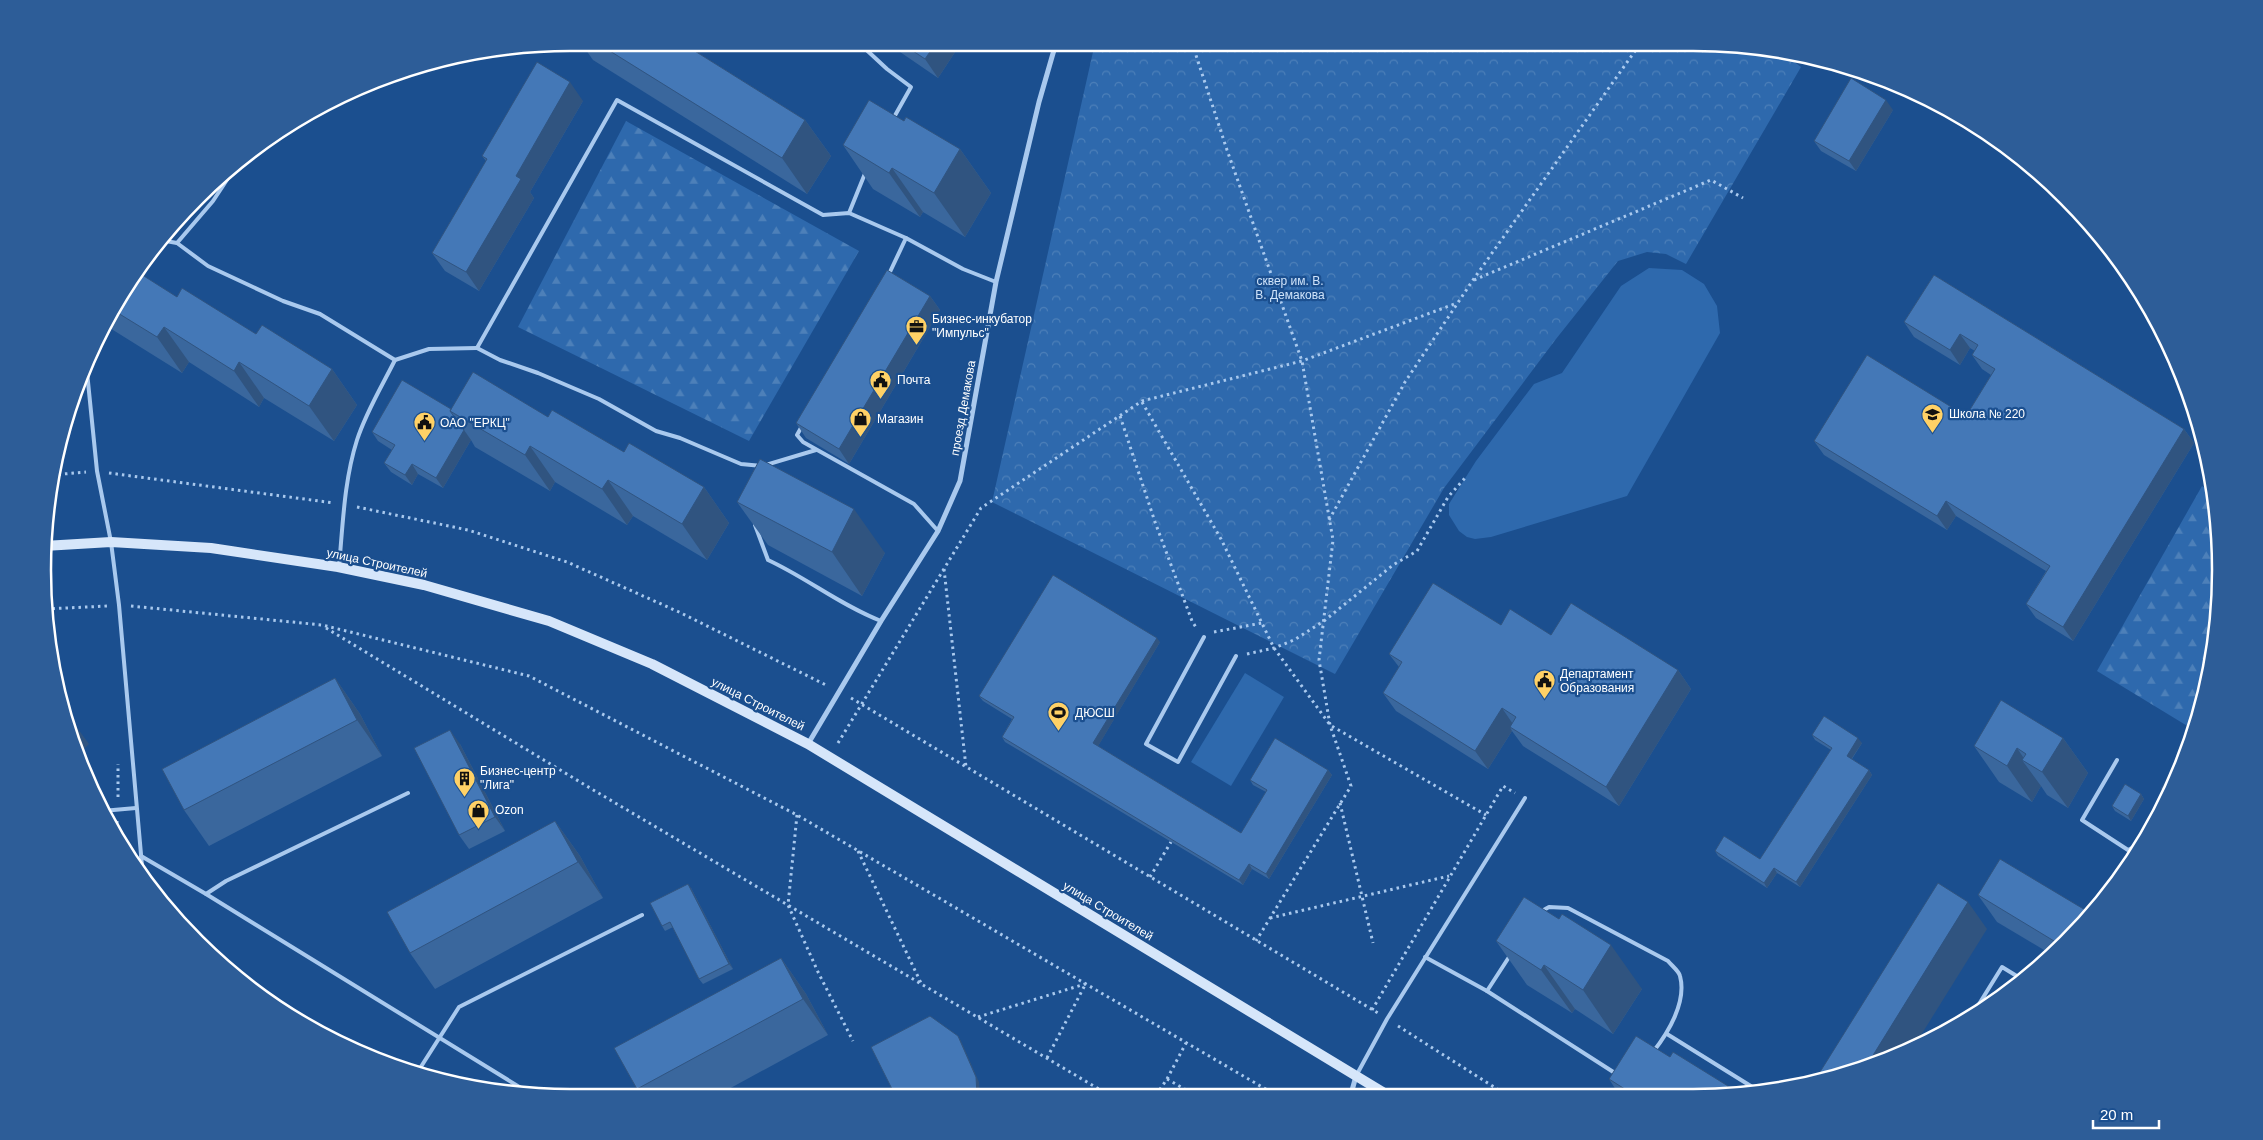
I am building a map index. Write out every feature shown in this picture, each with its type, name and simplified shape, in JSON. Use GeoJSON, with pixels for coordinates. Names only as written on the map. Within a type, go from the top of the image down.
{"type":"FeatureCollection","features":[{"type":"Feature","properties":{"kind":"street","name":"проезд Демакова"},"geometry":{"type":"LineString","coordinates":[[808,744],[880,621],[938,531],[960,481],[996,282],[1037,111],[1054,51]]}},
{"type":"Feature","properties":{"kind":"street","name":"улица Строителей"},"geometry":{"type":"LineString","coordinates":[[52,546],[111,542],[211,548],[338,567],[424,585],[549,621],[652,664],[808,744],[1378,1089]]}},
{"type":"Feature","properties":{"kind":"street"},"geometry":{"type":"LineString","coordinates":[[1352,1089],[1356,1076]]}},
{"type":"Feature","properties":{"kind":"lane"},"geometry":{"type":"LineString","coordinates":[[868,51],[911,87],[888,128]]}},
{"type":"Feature","properties":{"kind":"lane"},"geometry":{"type":"LineString","coordinates":[[477,348],[617,100],[823,215],[849,213],[906,238],[962,269],[996,282]]}},
{"type":"Feature","properties":{"kind":"lane"},"geometry":{"type":"LineString","coordinates":[[849,213],[868,167]]}},
{"type":"Feature","properties":{"kind":"lane"},"geometry":{"type":"LineString","coordinates":[[177,243],[213,201],[225,183]]}},
{"type":"Feature","properties":{"kind":"lane"},"geometry":{"type":"LineString","coordinates":[[887,277],[906,238]]}},
{"type":"Feature","properties":{"kind":"lane"},"geometry":{"type":"LineString","coordinates":[[169,242],[177,243],[208,266],[283,301],[320,314],[395,360]]}},
{"type":"Feature","properties":{"kind":"lane"},"geometry":{"type":"LineString","coordinates":[[338,567],[350,466],[358,438],[371,406],[395,360],[429,348],[477,348],[500,360],[538,373],[599,399],[656,431],[680,438],[741,464],[762,466],[816,450]]}},
{"type":"Feature","properties":{"kind":"lane"},"geometry":{"type":"LineString","coordinates":[[88,380],[97,471],[111,542],[119,605],[142,862]]}},
{"type":"Feature","properties":{"kind":"lane"},"geometry":{"type":"LineString","coordinates":[[807,418],[797,435],[803,442],[914,504],[938,531]]}},
{"type":"Feature","properties":{"kind":"lane"},"geometry":{"type":"LineString","coordinates":[[760,474],[762,466]]}},
{"type":"Feature","properties":{"kind":"lane"},"geometry":{"type":"LineString","coordinates":[[753,518],[768,560],[792,571],[858,612],[880,621]]}},
{"type":"Feature","properties":{"kind":"lane"},"geometry":{"type":"LineString","coordinates":[[1202,636],[1146,744],[1178,762],[1236,656]]}},
{"type":"Feature","properties":{"kind":"lane"},"geometry":{"type":"LineString","coordinates":[[2117,760],[2082,820],[2129,849]]}},
{"type":"Feature","properties":{"kind":"lane"},"geometry":{"type":"LineString","coordinates":[[206,894],[226,880],[408,793]]}},
{"type":"Feature","properties":{"kind":"lane"},"geometry":{"type":"LineString","coordinates":[[1356,1076],[1387,1019],[1525,798]]}},
{"type":"Feature","properties":{"kind":"lane"},"geometry":{"type":"LineString","coordinates":[[111,810],[136,808]]}},
{"type":"Feature","properties":{"kind":"lane"},"geometry":{"type":"LineString","coordinates":[[141,856],[517,1086]]}},
{"type":"Feature","properties":{"kind":"lane"},"geometry":{"type":"LineString","coordinates":[[1536,914],[1550,907],[1568,908],[1668,961],[1680,974],[1682,992],[1667,1034],[1651,1056]]}},
{"type":"Feature","properties":{"kind":"lane"},"geometry":{"type":"LineString","coordinates":[[421,1066],[459,1007],[642,915]]}},
{"type":"Feature","properties":{"kind":"lane"},"geometry":{"type":"LineString","coordinates":[[1487,992],[1512,953]]}},
{"type":"Feature","properties":{"kind":"lane"},"geometry":{"type":"LineString","coordinates":[[1425,957],[1487,992],[1617,1075],[1623,1076]]}},
{"type":"Feature","properties":{"kind":"lane"},"geometry":{"type":"LineString","coordinates":[[1981,1001],[2002,968],[2016,976]]}},
{"type":"Feature","properties":{"kind":"lane"},"geometry":{"type":"LineString","coordinates":[[1667,1034],[1750,1085]]}},
{"type":"Feature","properties":{"kind":"path"},"geometry":{"type":"LineString","coordinates":[[1195,51],[1227,150],[1302,360],[1333,540],[1319,660],[1330,725],[1351,786],[1256,941]]}},
{"type":"Feature","properties":{"kind":"path"},"geometry":{"type":"LineString","coordinates":[[1329,520],[1405,382],[1457,304],[1635,51]]}},
{"type":"Feature","properties":{"kind":"path"},"geometry":{"type":"LineString","coordinates":[[1474,280],[1711,180],[1743,198]]}},
{"type":"Feature","properties":{"kind":"path"},"geometry":{"type":"LineString","coordinates":[[838,743],[981,508],[1142,402],[1302,360],[1457,304]]}},
{"type":"Feature","properties":{"kind":"path"},"geometry":{"type":"LineString","coordinates":[[1142,402],[1222,539],[1274,648],[1330,725],[1486,815]]}},
{"type":"Feature","properties":{"kind":"path"},"geometry":{"type":"LineString","coordinates":[[1120,416],[1155,522],[1192,621],[1202,636]]}},
{"type":"Feature","properties":{"kind":"path"},"geometry":{"type":"LineString","coordinates":[[60,474],[97,471],[345,504],[468,530],[567,562],[679,612],[840,692],[1387,1019],[1497,1089]]}},
{"type":"Feature","properties":{"kind":"path"},"geometry":{"type":"LineString","coordinates":[[1236,656],[1274,648],[1294,640],[1324,621],[1393,565],[1417,551],[1448,498],[1465,478]]}},
{"type":"Feature","properties":{"kind":"path"},"geometry":{"type":"LineString","coordinates":[[944,569],[966,767]]}},
{"type":"Feature","properties":{"kind":"path"},"geometry":{"type":"LineString","coordinates":[[53,609],[119,605],[322,625],[529,676],[797,816],[1265,1089]]}},
{"type":"Feature","properties":{"kind":"path"},"geometry":{"type":"LineString","coordinates":[[107,606],[107,615]]}},
{"type":"Feature","properties":{"kind":"path"},"geometry":{"type":"LineString","coordinates":[[1209,633],[1262,623]]}},
{"type":"Feature","properties":{"kind":"path"},"geometry":{"type":"LineString","coordinates":[[322,625],[1099,1089]]}},
{"type":"Feature","properties":{"kind":"path"},"geometry":{"type":"LineString","coordinates":[[117,822],[118,758]]}},
{"type":"Feature","properties":{"kind":"path"},"geometry":{"type":"LineString","coordinates":[[1372,1010],[1503,786],[1525,798]]}},
{"type":"Feature","properties":{"kind":"path"},"geometry":{"type":"LineString","coordinates":[[1340,803],[1373,944]]}},
{"type":"Feature","properties":{"kind":"path"},"geometry":{"type":"LineString","coordinates":[[797,816],[788,905],[818,972],[853,1041]]}},
{"type":"Feature","properties":{"kind":"path"},"geometry":{"type":"LineString","coordinates":[[1150,877],[1171,842]]}},
{"type":"Feature","properties":{"kind":"path"},"geometry":{"type":"LineString","coordinates":[[858,851],[922,984]]}},
{"type":"Feature","properties":{"kind":"path"},"geometry":{"type":"LineString","coordinates":[[1270,918],[1449,876]]}},
{"type":"Feature","properties":{"kind":"path"},"geometry":{"type":"LineString","coordinates":[[978,1017],[1086,984]]}},
{"type":"Feature","properties":{"kind":"path"},"geometry":{"type":"LineString","coordinates":[[1047,1058],[1086,984]]}},
{"type":"Feature","properties":{"kind":"path"},"geometry":{"type":"LineString","coordinates":[[1160,1089],[1186,1043]]}},
{"type":"Feature","properties":{"kind":"path"},"geometry":{"type":"LineString","coordinates":[[1167,1079],[1184,1089]]}},
{"type":"Feature","properties":{"kind":"green space","name":"сквер им. В. В. Демакова"},"geometry":{"type":"Polygon","coordinates":[[[1093,51],[1693,51],[1761,56],[1793,61],[1801,67],[1686,264],[1666,254],[1647,252],[1618,261],[1556,339],[1444,488],[1335,674],[992,502],[1093,51]]]}},
{"type":"Feature","properties":{"kind":"green space"},"geometry":{"type":"Polygon","coordinates":[[[626,121],[859,251],[749,441],[518,327],[626,121]]]}},
{"type":"Feature","properties":{"kind":"green space"},"geometry":{"type":"Polygon","coordinates":[[[1649,268],[1682,270],[1704,284],[1717,306],[1720,333],[1627,496],[1491,537],[1475,539],[1467,537],[1459,531],[1449,515],[1449,504],[1476,461],[1534,384],[1562,373],[1621,286],[1649,268]]]}},
{"type":"Feature","properties":{"kind":"green space"},"geometry":{"type":"Polygon","coordinates":[[[2202,486],[2205,488],[2211,536],[2211,604],[2202,671],[2187,726],[2097,671],[2202,486]]]}},
{"type":"Feature","properties":{"kind":"green space"},"geometry":{"type":"Polygon","coordinates":[[[1245,673],[1284,697],[1231,786],[1191,762],[1245,673]]]}},
{"type":"Feature","properties":{"kind":"building"},"geometry":{"type":"Polygon","coordinates":[[[610,51],[695,51],[805,120],[782,158],[610,51]]]}},
{"type":"Feature","properties":{"kind":"building"},"geometry":{"type":"Polygon","coordinates":[[[913,51],[930,51],[925,59],[913,51]]]}},
{"type":"Feature","properties":{"kind":"building"},"geometry":{"type":"Polygon","coordinates":[[[537,62],[570,82],[516,176],[521,179],[466,272],[432,253],[487,159],[482,156],[537,62]]]}},
{"type":"Feature","properties":{"kind":"building"},"geometry":{"type":"Polygon","coordinates":[[[1851,78],[1886,100],[1849,161],[1814,141],[1851,78]]]}},
{"type":"Feature","properties":{"kind":"building"},"geometry":{"type":"Polygon","coordinates":[[[869,100],[904,121],[906,117],[960,149],[934,193],[892,168],[889,173],[843,145],[869,100]]]}},
{"type":"Feature","properties":{"kind":"building"},"geometry":{"type":"Polygon","coordinates":[[[887,270],[930,296],[839,449],[796,423],[887,270]]]}},
{"type":"Feature","properties":{"kind":"building"},"geometry":{"type":"Polygon","coordinates":[[[1934,275],[2184,429],[2063,627],[2026,604],[2050,566],[1946,501],[1937,516],[1814,441],[1867,355],[1966,416],[1995,369],[1972,355],[1978,345],[1960,334],[1950,350],[1904,322],[1934,275]]]}},
{"type":"Feature","properties":{"kind":"building"},"geometry":{"type":"Polygon","coordinates":[[[143,276],[177,297],[182,288],[256,334],[262,325],[332,369],[309,406],[239,362],[234,371],[164,327],[157,337],[119,314],[143,276]]]}},
{"type":"Feature","properties":{"kind":"building"},"geometry":{"type":"Polygon","coordinates":[[[473,372],[548,417],[552,410],[624,452],[629,443],[704,487],[682,524],[608,480],[602,489],[530,446],[525,455],[450,411],[473,372]]]}},
{"type":"Feature","properties":{"kind":"building"},"geometry":{"type":"Polygon","coordinates":[[[402,380],[451,409],[450,411],[464,430],[436,478],[412,464],[405,475],[384,463],[395,445],[372,432],[402,380]]]}},
{"type":"Feature","properties":{"kind":"building"},"geometry":{"type":"Polygon","coordinates":[[[760,459],[854,509],[832,552],[737,502],[760,459]]]}},
{"type":"Feature","properties":{"kind":"building","name":"ДЮСШ"},"geometry":{"type":"Polygon","coordinates":[[[1053,575],[1157,638],[1093,743],[1241,833],[1267,790],[1250,780],[1275,738],[1328,770],[1266,874],[1249,864],[1239,880],[1002,737],[1014,717],[979,696],[1053,575]]]}},
{"type":"Feature","properties":{"kind":"building","name":"Департамент Образования"},"geometry":{"type":"Polygon","coordinates":[[[1433,583],[1501,625],[1510,609],[1551,635],[1571,603],[1678,670],[1606,787],[1510,727],[1516,717],[1502,708],[1475,751],[1383,693],[1402,662],[1389,654],[1433,583]]]}},
{"type":"Feature","properties":{"kind":"building"},"geometry":{"type":"Polygon","coordinates":[[[335,678],[357,720],[184,810],[162,769],[335,678]]]}},
{"type":"Feature","properties":{"kind":"building"},"geometry":{"type":"Polygon","coordinates":[[[2001,700],[2063,738],[2042,772],[2022,760],[2026,754],[2017,748],[2007,766],[1974,746],[2001,700]]]}},
{"type":"Feature","properties":{"kind":"building"},"geometry":{"type":"Polygon","coordinates":[[[1824,716],[1858,738],[1847,756],[1869,770],[1796,882],[1774,868],[1764,883],[1715,851],[1724,836],[1760,859],[1832,748],[1812,735],[1824,716]]]}},
{"type":"Feature","properties":{"kind":"building","name":"Бизнес-центр \"Лига\""},"geometry":{"type":"Polygon","coordinates":[[[450,730],[495,817],[459,835],[414,748],[450,730]]]}},
{"type":"Feature","properties":{"kind":"building"},"geometry":{"type":"Polygon","coordinates":[[[2125,784],[2141,794],[2128,816],[2112,806],[2125,784]]]}},
{"type":"Feature","properties":{"kind":"building"},"geometry":{"type":"Polygon","coordinates":[[[555,821],[578,862],[410,953],[387,912],[555,821]]]}},
{"type":"Feature","properties":{"kind":"building"},"geometry":{"type":"Polygon","coordinates":[[[2000,859],[2085,910],[2055,942],[1978,895],[2000,859]]]}},
{"type":"Feature","properties":{"kind":"building"},"geometry":{"type":"Polygon","coordinates":[[[1938,883],[1968,902],[1872,1056],[1820,1072],[1938,883]]]}},
{"type":"Feature","properties":{"kind":"building"},"geometry":{"type":"Polygon","coordinates":[[[688,884],[729,964],[699,979],[670,922],[662,926],[650,903],[688,884]]]}},
{"type":"Feature","properties":{"kind":"building"},"geometry":{"type":"Polygon","coordinates":[[[1524,897],[1559,919],[1562,914],[1611,945],[1583,990],[1544,965],[1541,970],[1496,941],[1524,897]]]}},
{"type":"Feature","properties":{"kind":"building"},"geometry":{"type":"Polygon","coordinates":[[[781,958],[803,999],[637,1089],[614,1048],[781,958]]]}},
{"type":"Feature","properties":{"kind":"building"},"geometry":{"type":"Polygon","coordinates":[[[930,1016],[958,1036],[976,1077],[977,1089],[892,1089],[871,1047],[930,1016]]]}},
{"type":"Feature","properties":{"kind":"building"},"geometry":{"type":"Polygon","coordinates":[[[1636,1036],[1670,1057],[1673,1052],[1728,1086],[1727,1088],[1693,1089],[1625,1089],[1609,1079],[1636,1036]]]}},
{"type":"Feature","properties":{"kind":"place","name":"Бизнес-инкубатор \"Импульс\""},"geometry":{"type":"Point","coordinates":[916,345]}},
{"type":"Feature","properties":{"kind":"place","name":"Почта"},"geometry":{"type":"Point","coordinates":[881,399]}},
{"type":"Feature","properties":{"kind":"place","name":"Школа № 220"},"geometry":{"type":"Point","coordinates":[1933,433]}},
{"type":"Feature","properties":{"kind":"place","name":"Магазин"},"geometry":{"type":"Point","coordinates":[861,438]}},
{"type":"Feature","properties":{"kind":"place","name":"ОАО \"ЕРКЦ\""},"geometry":{"type":"Point","coordinates":[424,442]}},
{"type":"Feature","properties":{"kind":"place","name":"Департамент Образования"},"geometry":{"type":"Point","coordinates":[1544,700]}},
{"type":"Feature","properties":{"kind":"place","name":"ДЮСШ"},"geometry":{"type":"Point","coordinates":[1059,732]}},
{"type":"Feature","properties":{"kind":"place","name":"Бизнес-центр \"Лига\""},"geometry":{"type":"Point","coordinates":[464,797]}},
{"type":"Feature","properties":{"kind":"place","name":"Ozon"},"geometry":{"type":"Point","coordinates":[479,829]}}]}
